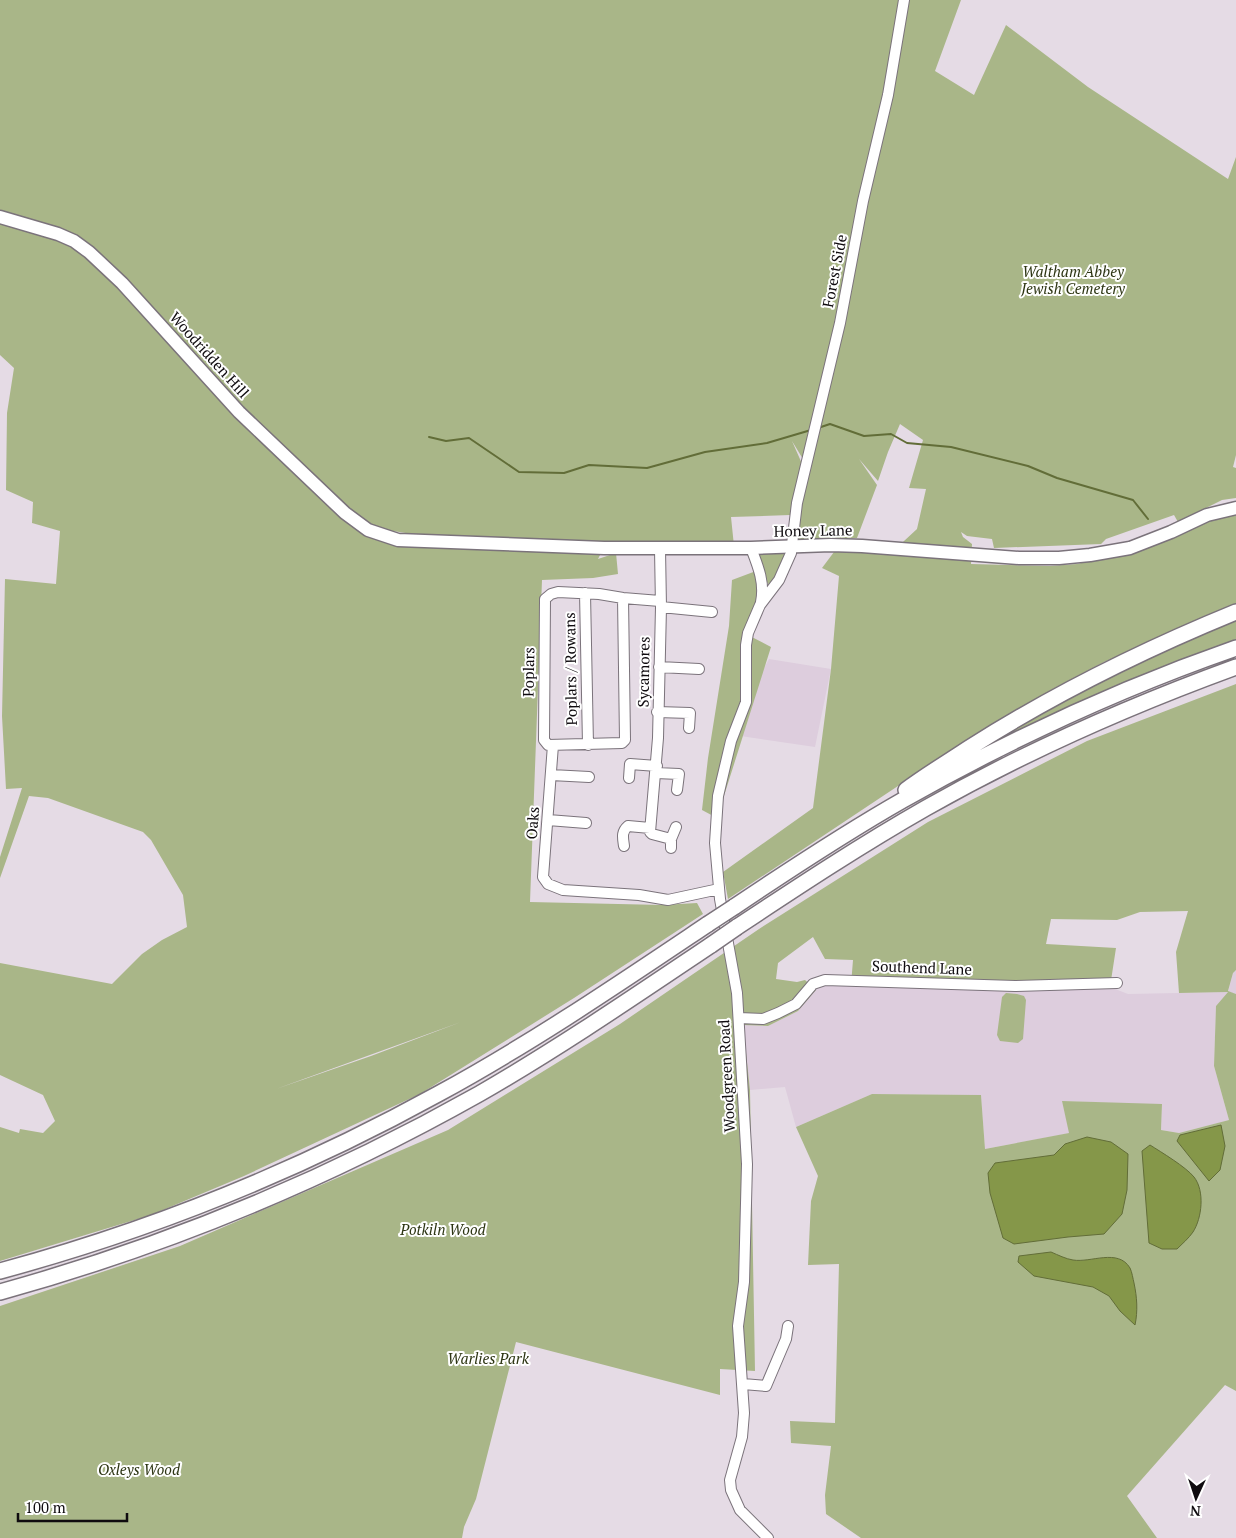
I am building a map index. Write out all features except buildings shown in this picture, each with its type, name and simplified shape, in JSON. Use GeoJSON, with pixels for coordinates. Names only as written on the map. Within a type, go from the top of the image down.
{"type":"FeatureCollection","features":[{"type":"Feature","properties":{"kind":"highway"},"geometry":{"type":"LineString","coordinates":[[868,821],[925,776],[1040,705],[1133,657],[1236,612]]}},
{"type":"Feature","properties":{"kind":"highway"},"geometry":{"type":"LineString","coordinates":[[0,1271],[90,1244],[185,1211],[332,1149],[439,1094],[491,1064],[576,1011],[868,821],[938,781],[1045,726],[1155,679],[1236,648]]}},
{"type":"Feature","properties":{"kind":"highway"},"geometry":{"type":"LineString","coordinates":[[0,1292],[98,1263],[202,1225],[281,1193],[366,1153],[449,1110],[519,1070],[737,927],[882,835],[992,773],[1096,723],[1236,667]]}},
{"type":"Feature","properties":{"kind":"main road","name":"Woodridden Hill"},"geometry":{"type":"LineString","coordinates":[[0,217],[58,234],[74,241],[88,252],[122,284],[185,351],[209,380],[270,442],[344,513],[368,530],[382,536]]}},
{"type":"Feature","properties":{"kind":"main road","name":"Honey Lane"},"geometry":{"type":"LineString","coordinates":[[382,536],[398,540],[604,548],[868,546],[1020,558],[1090,555],[1130,548],[1207,515],[1236,508]]}},
{"type":"Feature","properties":{"kind":"street","name":"Forest Side"},"geometry":{"type":"LineString","coordinates":[[791,547],[797,503],[840,323],[864,201],[888,95],[904,0]]}},
{"type":"Feature","properties":{"kind":"street","name":"Woodgreen Road"},"geometry":{"type":"LineString","coordinates":[[768,1538],[740,1510],[731,1490],[730,1480],[742,1437],[744,1413],[738,1326],[744,1282],[747,1164],[739,1018],[734,970],[719,889],[715,843],[718,796],[732,741],[746,702],[746,645],[754,617],[760,605],[779,580],[791,553],[791,547]]}},
{"type":"Feature","properties":{"kind":"street","name":"Woodgreen Road"},"geometry":{"type":"LineString","coordinates":[[751,548],[763,587],[760,605]]}},
{"type":"Feature","properties":{"kind":"street","name":"Sycamores"},"geometry":{"type":"LineString","coordinates":[[650,828],[658,738],[660,549]]}},
{"type":"Feature","properties":{"kind":"street","name":"Poplars"},"geometry":{"type":"LineString","coordinates":[[553,746],[548,745],[544,740],[545,599],[551,594],[558,592],[585,593]]}},
{"type":"Feature","properties":{"kind":"street"},"geometry":{"type":"LineString","coordinates":[[585,593],[606,594],[712,612]]}},
{"type":"Feature","properties":{"kind":"street","name":"Poplars / Rowans"},"geometry":{"type":"LineString","coordinates":[[585,593],[588,745]]}},
{"type":"Feature","properties":{"kind":"street"},"geometry":{"type":"LineString","coordinates":[[553,746],[622,743],[625,740],[623,598]]}},
{"type":"Feature","properties":{"kind":"street"},"geometry":{"type":"LineString","coordinates":[[659,667],[698,669]]}},
{"type":"Feature","properties":{"kind":"street"},"geometry":{"type":"LineString","coordinates":[[658,712],[690,713],[689,728]]}},
{"type":"Feature","properties":{"kind":"street","name":"Oaks"},"geometry":{"type":"LineString","coordinates":[[553,746],[544,877],[548,884],[563,890],[639,895],[668,900],[719,889]]}},
{"type":"Feature","properties":{"kind":"street"},"geometry":{"type":"LineString","coordinates":[[630,778],[630,764],[679,774],[677,790]]}},
{"type":"Feature","properties":{"kind":"street"},"geometry":{"type":"LineString","coordinates":[[551,775],[590,777]]}},
{"type":"Feature","properties":{"kind":"street"},"geometry":{"type":"LineString","coordinates":[[548,820],[586,823]]}},
{"type":"Feature","properties":{"kind":"street"},"geometry":{"type":"LineString","coordinates":[[624,846],[624,829],[628,826],[650,828],[652,834],[671,843],[676,827]]}},
{"type":"Feature","properties":{"kind":"street","name":"Southend Lane"},"geometry":{"type":"LineString","coordinates":[[739,1018],[763,1019],[778,1013],[796,1004],[813,984],[825,980],[1015,986],[1117,983]]}},
{"type":"Feature","properties":{"kind":"street"},"geometry":{"type":"LineString","coordinates":[[743,1384],[766,1386],[786,1339],[788,1326]]}},
{"type":"Feature","properties":{"kind":"shaded area"},"geometry":{"type":"Polygon","coordinates":[[[769,659],[831,669],[815,747],[734,735],[746,702],[769,659]]]}},
{"type":"Feature","properties":{"kind":"shaded area"},"geometry":{"type":"Polygon","coordinates":[[[1236,970],[1236,994],[1228,992],[1233,973],[1236,970]]]}},
{"type":"Feature","properties":{"kind":"shaded area"},"geometry":{"type":"Polygon","coordinates":[[[828,985],[1110,987],[1128,994],[1228,992],[1216,1006],[1214,1066],[1229,1120],[1179,1133],[1161,1130],[1162,1105],[1062,1101],[1070,1133],[985,1149],[981,1095],[872,1094],[796,1127],[785,1087],[750,1090],[743,1025],[768,1026],[798,1011],[816,990],[828,985]]]}},
{"type":"Feature","properties":{"kind":"shaded area"},"geometry":{"type":"Polygon","coordinates":[[[1221,1125],[1225,1146],[1220,1170],[1209,1181],[1177,1141],[1180,1135],[1221,1125]]]}},
{"type":"Feature","properties":{"kind":"shaded area"},"geometry":{"type":"Polygon","coordinates":[[[1087,1137],[1111,1142],[1128,1154],[1127,1190],[1122,1214],[1104,1234],[1014,1244],[1003,1238],[990,1193],[988,1173],[995,1163],[1054,1155],[1065,1144],[1087,1137]]]}},
{"type":"Feature","properties":{"kind":"shaded area"},"geometry":{"type":"Polygon","coordinates":[[[1150,1145],[1190,1173],[1200,1190],[1201,1204],[1196,1226],[1190,1236],[1177,1249],[1162,1249],[1149,1243],[1142,1151],[1150,1145]]]}},
{"type":"Feature","properties":{"kind":"shaded area"},"geometry":{"type":"Polygon","coordinates":[[[1051,1252],[1073,1260],[1111,1257],[1125,1262],[1131,1270],[1135,1288],[1137,1309],[1135,1325],[1120,1311],[1109,1296],[1093,1287],[1034,1276],[1018,1262],[1019,1256],[1051,1252]]]}},
{"type":"Feature","properties":{"kind":"green space","name":"Waltham Abbey Jewish Cemetery"},"geometry":{"type":"Polygon","coordinates":[[[0,0],[961,0],[935,71],[974,95],[1006,25],[1088,87],[1228,179],[1236,157],[1236,455],[1233,467],[1236,468],[1236,498],[1222,500],[1178,522],[1174,515],[1106,539],[1101,544],[994,548],[992,539],[967,536],[961,532],[963,537],[972,544],[971,564],[1050,566],[1077,564],[1148,548],[1211,521],[1236,515],[1236,605],[1104,662],[1051,690],[910,778],[728,899],[723,872],[813,808],[831,669],[839,576],[822,568],[834,552],[848,550],[891,553],[917,529],[926,489],[909,488],[923,440],[900,424],[878,481],[859,459],[877,485],[857,538],[795,541],[809,469],[792,441],[803,466],[790,515],[731,517],[734,546],[438,538],[380,529],[356,515],[224,389],[131,285],[53,226],[0,211],[0,0]]]}},
{"type":"Feature","properties":{"kind":"green space"},"geometry":{"type":"Polygon","coordinates":[[[0,220],[77,247],[366,533],[601,553],[598,559],[616,553],[618,574],[593,578],[542,580],[530,902],[662,905],[697,903],[703,914],[574,998],[420,1094],[244,1176],[151,1215],[0,1261],[0,1127],[19,1133],[20,1129],[43,1133],[55,1121],[43,1095],[0,1075],[0,963],[112,984],[142,954],[162,940],[187,927],[183,895],[151,840],[143,832],[48,798],[29,796],[0,878],[0,857],[22,788],[6,789],[2,716],[5,579],[56,584],[60,531],[32,523],[33,502],[6,490],[7,413],[14,368],[0,355],[0,220]],[[461,1022],[276,1089],[371,1056],[461,1022]]]}},
{"type":"Feature","properties":{"kind":"green space"},"geometry":{"type":"Polygon","coordinates":[[[763,553],[783,553],[785,555],[779,571],[769,585],[763,575],[760,563],[759,555],[763,553]]]}},
{"type":"Feature","properties":{"kind":"green space"},"geometry":{"type":"Polygon","coordinates":[[[756,571],[759,603],[744,633],[771,647],[717,818],[702,810],[708,758],[729,626],[732,580],[756,571]]]}},
{"type":"Feature","properties":{"kind":"green space"},"geometry":{"type":"Polygon","coordinates":[[[1236,618],[1236,641],[1008,736],[1004,731],[1043,708],[1236,618]]]}},
{"type":"Feature","properties":{"kind":"green space"},"geometry":{"type":"Polygon","coordinates":[[[1236,684],[1236,970],[1233,973],[1228,991],[1236,994],[1236,1391],[1225,1385],[1127,1496],[1157,1538],[861,1538],[826,1514],[825,1495],[831,1446],[791,1443],[790,1421],[835,1423],[839,1264],[808,1265],[811,1201],[818,1176],[796,1127],[872,1094],[981,1095],[985,1149],[1069,1133],[1062,1101],[1162,1104],[1161,1130],[1179,1133],[1229,1120],[1214,1066],[1216,1006],[1228,992],[1179,993],[1176,952],[1188,911],[1140,912],[1117,920],[1051,919],[1046,944],[1116,948],[1110,987],[851,985],[853,960],[825,959],[813,937],[778,963],[776,979],[797,982],[805,980],[816,990],[798,1011],[768,1026],[743,1025],[750,1090],[755,1371],[720,1369],[720,1395],[516,1342],[476,1499],[464,1527],[462,1538],[0,1538],[0,1306],[180,1246],[448,1130],[620,1024],[759,929],[928,822],[1087,741],[1236,684]]]}},
{"type":"Feature","properties":{"kind":"green space"},"geometry":{"type":"Polygon","coordinates":[[[1006,993],[1024,996],[1026,1000],[1023,1039],[1018,1043],[1000,1041],[997,1035],[1002,997],[1006,993]]]}},
{"type":"Feature","properties":{"kind":"waterway"},"geometry":{"type":"LineString","coordinates":[[818,428],[830,424],[864,436],[891,434],[907,443],[951,447],[1028,466],[1057,478],[1133,500],[1148,519]]}},
{"type":"Feature","properties":{"kind":"waterway"},"geometry":{"type":"LineString","coordinates":[[429,437],[446,441],[469,438],[519,472],[564,473],[589,465],[647,468],[705,452],[767,443],[811,430]]}},
{"type":"Feature","properties":{"kind":"park label","name":"Potkiln Wood"},"geometry":{"type":"Point","coordinates":[443,1230]}},
{"type":"Feature","properties":{"kind":"park label","name":"Warlies Park"},"geometry":{"type":"Point","coordinates":[488,1359]}},
{"type":"Feature","properties":{"kind":"park label","name":"Oxleys Wood"},"geometry":{"type":"Point","coordinates":[139,1470]}}]}
